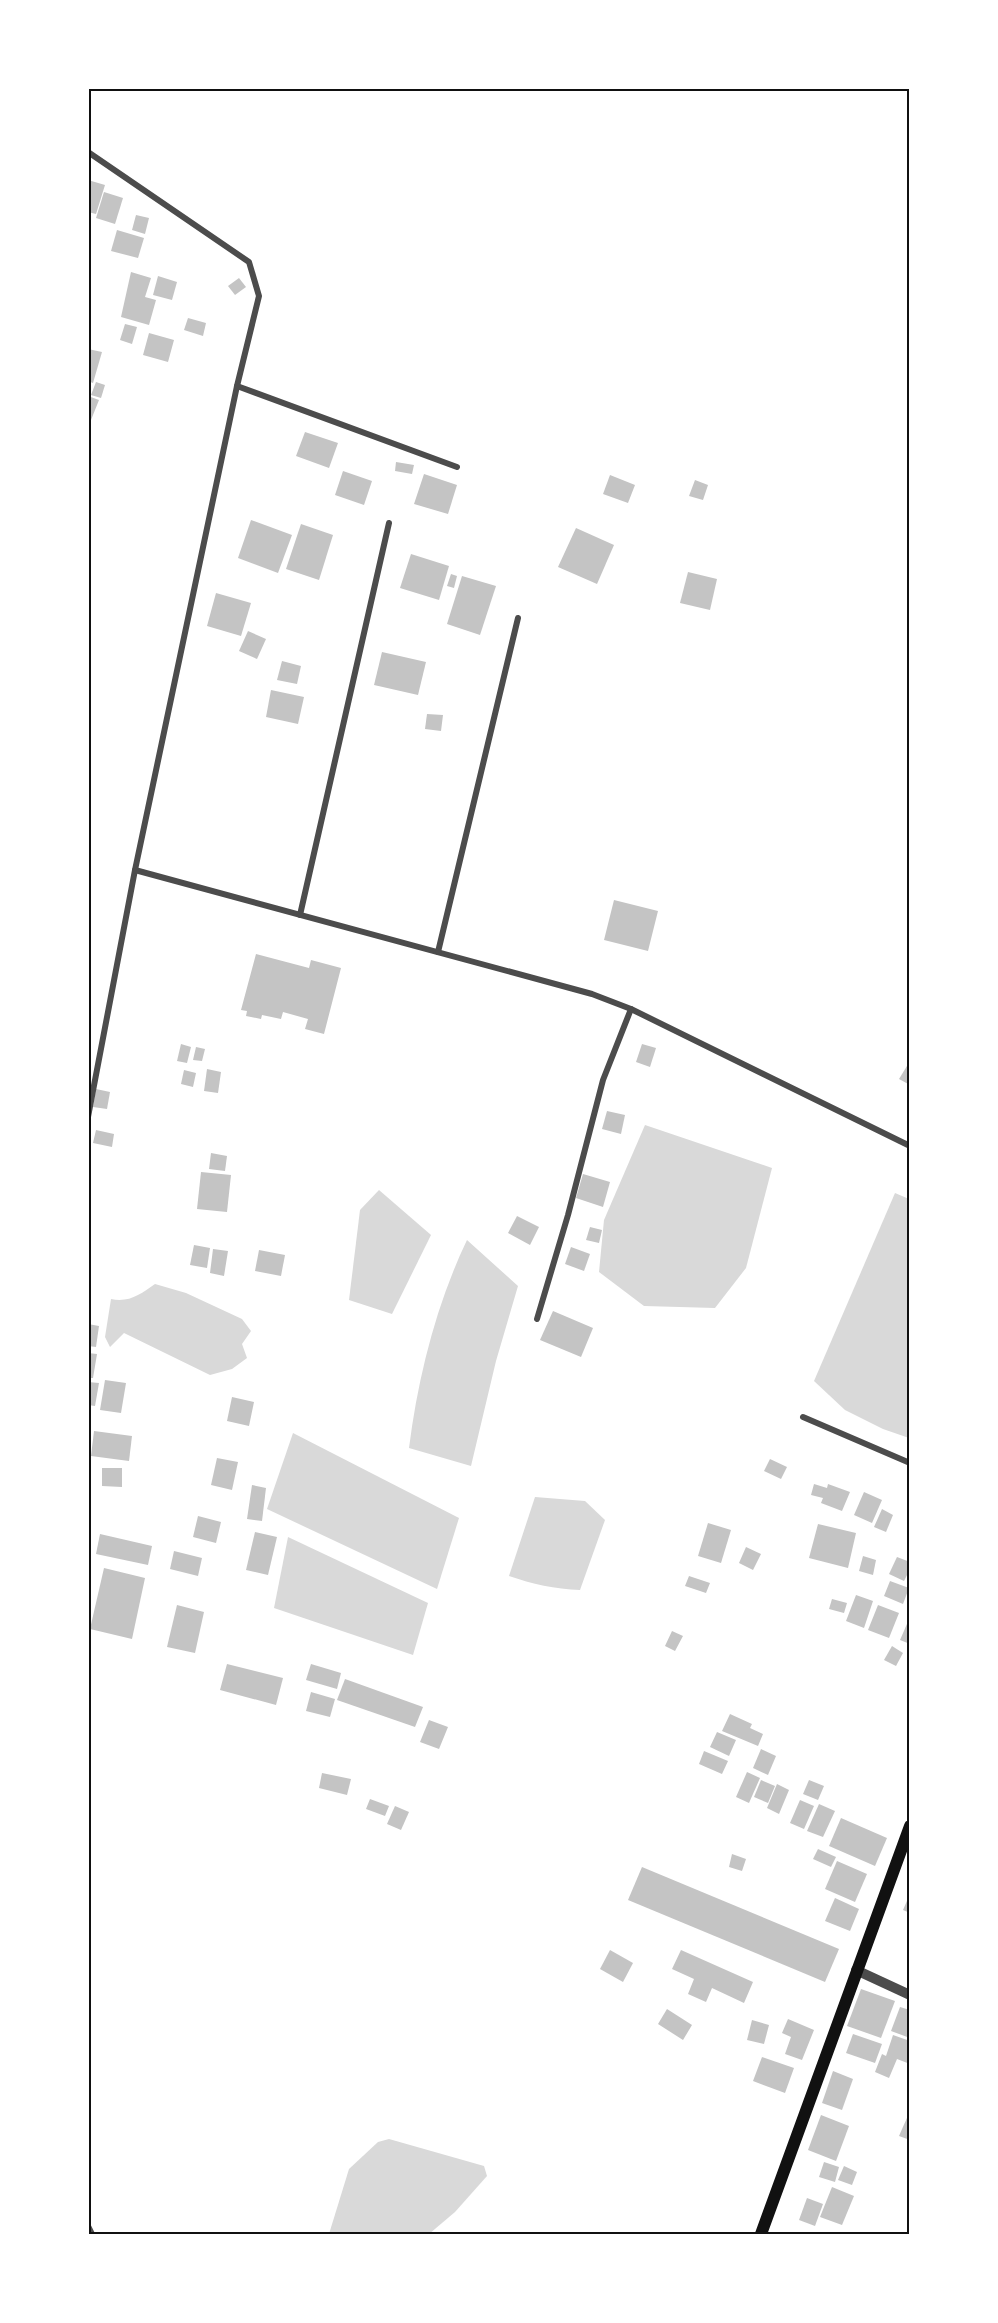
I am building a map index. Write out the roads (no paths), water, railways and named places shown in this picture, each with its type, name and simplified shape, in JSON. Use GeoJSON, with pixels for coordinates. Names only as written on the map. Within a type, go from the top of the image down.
{"type":"FeatureCollection","features":[{"type":"Feature","properties":{"kind":"main road"},"geometry":{"type":"LineString","coordinates":[[761,2235],[909,1827]]}},
{"type":"Feature","properties":{"kind":"street"},"geometry":{"type":"LineString","coordinates":[[88,152],[249,262],[259,296],[237,386],[135,870],[88,1117]]}},
{"type":"Feature","properties":{"kind":"street"},"geometry":{"type":"LineString","coordinates":[[237,386],[457,466]]}},
{"type":"Feature","properties":{"kind":"street"},"geometry":{"type":"LineString","coordinates":[[300,915],[389,523]]}},
{"type":"Feature","properties":{"kind":"street"},"geometry":{"type":"LineString","coordinates":[[438,952],[518,618]]}},
{"type":"Feature","properties":{"kind":"street"},"geometry":{"type":"LineString","coordinates":[[135,870],[592,994],[631,1009],[909,1146]]}},
{"type":"Feature","properties":{"kind":"street"},"geometry":{"type":"LineString","coordinates":[[537,1319],[568,1215],[603,1080],[631,1009]]}},
{"type":"Feature","properties":{"kind":"street"},"geometry":{"type":"LineString","coordinates":[[802,1417],[909,1463]]}},
{"type":"Feature","properties":{"kind":"street"},"geometry":{"type":"LineString","coordinates":[[856,1970],[909,1995]]}},
{"type":"Feature","properties":{"kind":"street"},"geometry":{"type":"LineString","coordinates":[[88,2226],[92,2235]]}}]}
